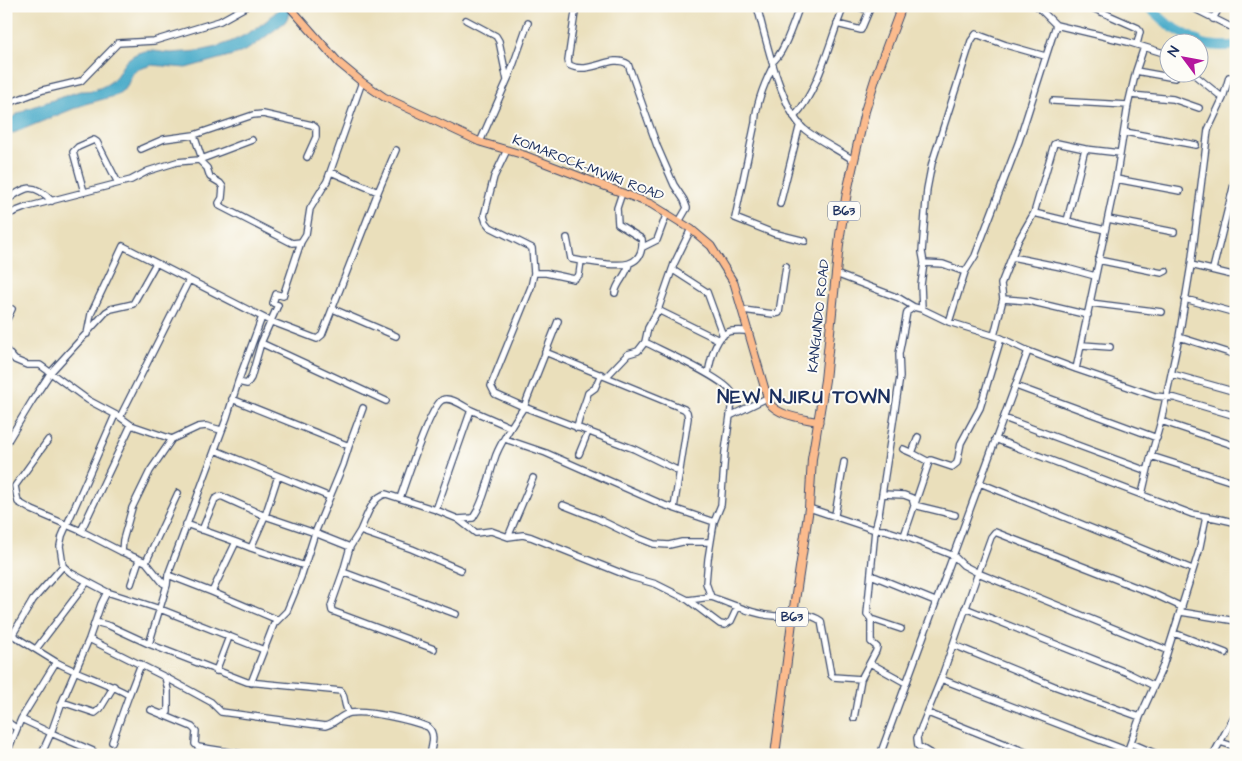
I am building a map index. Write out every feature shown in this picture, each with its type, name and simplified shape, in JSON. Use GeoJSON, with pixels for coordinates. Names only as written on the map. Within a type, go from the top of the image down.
{"type":"FeatureCollection","features":[{"type":"Feature","properties":{"kind":"highway","name":"KANGUNDO ROAD"},"geometry":{"type":"LineString","coordinates":[[775,755],[809,508],[812,459],[827,362],[840,236],[853,160],[865,111],[902,6]]}},
{"type":"Feature","properties":{"kind":"main road","name":"KOMAROCK-MWIKI ROAD"},"geometry":{"type":"LineString","coordinates":[[288,6],[339,63],[384,97],[480,142],[507,150],[651,204],[680,220],[691,229],[711,246],[734,283],[767,398]]}},
{"type":"Feature","properties":{"kind":"main road"},"geometry":{"type":"LineString","coordinates":[[767,398],[772,406],[783,413],[819,422]]}},
{"type":"Feature","properties":{"kind":"street"},"geometry":{"type":"LineString","coordinates":[[6,104],[43,90],[81,81],[118,43],[154,41],[220,21],[247,6]]}},
{"type":"Feature","properties":{"kind":"street"},"geometry":{"type":"LineString","coordinates":[[576,6],[569,64],[584,69],[619,61],[628,64],[657,146],[674,185],[684,200],[686,208],[680,220]]}},
{"type":"Feature","properties":{"kind":"street"},"geometry":{"type":"LineString","coordinates":[[757,6],[773,64],[794,117],[817,138],[853,160]]}},
{"type":"Feature","properties":{"kind":"street"},"geometry":{"type":"LineString","coordinates":[[800,6],[766,80],[755,112],[755,123],[735,218],[773,233],[805,241]]}},
{"type":"Feature","properties":{"kind":"street"},"geometry":{"type":"LineString","coordinates":[[794,117],[805,105],[815,85],[844,6]]}},
{"type":"Feature","properties":{"kind":"street"},"geometry":{"type":"LineString","coordinates":[[837,24],[861,30],[870,8],[857,6]]}},
{"type":"Feature","properties":{"kind":"street"},"geometry":{"type":"LineString","coordinates":[[1037,6],[1056,25],[1137,44],[1160,52]]}},
{"type":"Feature","properties":{"kind":"street"},"geometry":{"type":"LineString","coordinates":[[1088,6],[1138,28],[1140,32],[1137,44]]}},
{"type":"Feature","properties":{"kind":"street"},"geometry":{"type":"LineString","coordinates":[[1189,6],[1231,27],[1236,24]]}},
{"type":"Feature","properties":{"kind":"street"},"geometry":{"type":"LineString","coordinates":[[1213,19],[1220,6]]}},
{"type":"Feature","properties":{"kind":"street"},"geometry":{"type":"LineString","coordinates":[[466,20],[496,36],[499,41],[507,80]]}},
{"type":"Feature","properties":{"kind":"street"},"geometry":{"type":"LineString","coordinates":[[480,142],[507,80],[528,23]]}},
{"type":"Feature","properties":{"kind":"street"},"geometry":{"type":"LineString","coordinates":[[949,322],[965,272],[975,256],[1019,141],[1056,25]]}},
{"type":"Feature","properties":{"kind":"street"},"geometry":{"type":"LineString","coordinates":[[922,309],[921,285],[924,262],[922,243],[927,189],[932,163],[973,37],[976,34],[1045,56]]}},
{"type":"Feature","properties":{"kind":"street"},"geometry":{"type":"LineString","coordinates":[[1076,369],[1116,179],[1128,105],[1144,47]]}},
{"type":"Feature","properties":{"kind":"street"},"geometry":{"type":"LineString","coordinates":[[1136,71],[1160,75]]}},
{"type":"Feature","properties":{"kind":"street"},"geometry":{"type":"LineString","coordinates":[[1142,494],[1167,397],[1179,337],[1191,265],[1208,130],[1223,98],[1229,77]]}},
{"type":"Feature","properties":{"kind":"street"},"geometry":{"type":"LineString","coordinates":[[238,382],[246,384],[251,378],[261,343],[278,305],[273,303],[276,294],[283,296],[301,242],[306,234],[310,209],[328,181],[333,161],[362,82]]}},
{"type":"Feature","properties":{"kind":"street"},"geometry":{"type":"LineString","coordinates":[[1202,82],[1223,98]]}},
{"type":"Feature","properties":{"kind":"street"},"geometry":{"type":"LineString","coordinates":[[1131,95],[1173,100],[1198,108]]}},
{"type":"Feature","properties":{"kind":"street"},"geometry":{"type":"LineString","coordinates":[[1053,101],[1128,105]]}},
{"type":"Feature","properties":{"kind":"street"},"geometry":{"type":"LineString","coordinates":[[141,149],[164,140],[194,135],[263,114],[303,122],[316,128],[316,137],[307,157]]}},
{"type":"Feature","properties":{"kind":"street"},"geometry":{"type":"LineString","coordinates":[[780,204],[800,124]]}},
{"type":"Feature","properties":{"kind":"street"},"geometry":{"type":"LineString","coordinates":[[1125,132],[1196,145]]}},
{"type":"Feature","properties":{"kind":"street"},"geometry":{"type":"LineString","coordinates":[[194,135],[201,160],[210,177],[223,187],[220,206],[292,243],[301,242]]}},
{"type":"Feature","properties":{"kind":"street"},"geometry":{"type":"LineString","coordinates":[[84,192],[73,152],[78,147],[94,140],[98,142],[118,183]]}},
{"type":"Feature","properties":{"kind":"street"},"geometry":{"type":"LineString","coordinates":[[7,214],[131,180],[148,171],[177,162],[201,160],[252,140]]}},
{"type":"Feature","properties":{"kind":"street"},"geometry":{"type":"LineString","coordinates":[[994,336],[1003,299],[1001,284],[1018,241],[1034,213],[1054,144],[1120,153]]}},
{"type":"Feature","properties":{"kind":"street"},"geometry":{"type":"LineString","coordinates":[[1067,221],[1085,149]]}},
{"type":"Feature","properties":{"kind":"street"},"geometry":{"type":"LineString","coordinates":[[87,334],[91,314],[123,246],[270,321],[317,339],[322,335],[333,310],[396,150]]}},
{"type":"Feature","properties":{"kind":"street"},"geometry":{"type":"LineString","coordinates":[[507,150],[492,185],[484,216],[490,227],[532,248],[534,273],[531,287],[491,386],[495,394],[634,450],[679,471]]}},
{"type":"Feature","properties":{"kind":"street"},"geometry":{"type":"LineString","coordinates":[[331,172],[378,192]]}},
{"type":"Feature","properties":{"kind":"street"},"geometry":{"type":"LineString","coordinates":[[1213,270],[1236,176]]}},
{"type":"Feature","properties":{"kind":"street"},"geometry":{"type":"LineString","coordinates":[[1116,179],[1180,191]]}},
{"type":"Feature","properties":{"kind":"street"},"geometry":{"type":"LineString","coordinates":[[6,201],[18,192],[28,188],[35,188],[43,192],[52,201]]}},
{"type":"Feature","properties":{"kind":"street"},"geometry":{"type":"LineString","coordinates":[[622,193],[618,208],[618,224],[642,239],[643,247]]}},
{"type":"Feature","properties":{"kind":"street"},"geometry":{"type":"LineString","coordinates":[[567,238],[571,259],[629,264],[635,260],[643,247],[657,240],[667,213]]}},
{"type":"Feature","properties":{"kind":"street"},"geometry":{"type":"LineString","coordinates":[[1034,213],[1105,230]]}},
{"type":"Feature","properties":{"kind":"street"},"geometry":{"type":"LineString","coordinates":[[1108,218],[1174,232]]}},
{"type":"Feature","properties":{"kind":"street"},"geometry":{"type":"LineString","coordinates":[[577,428],[578,416],[586,402],[588,393],[595,388],[604,375],[628,354],[638,351],[645,342],[648,328],[658,310],[680,251],[691,229]]}},
{"type":"Feature","properties":{"kind":"street"},"geometry":{"type":"LineString","coordinates":[[1012,257],[1095,276]]}},
{"type":"Feature","properties":{"kind":"street"},"geometry":{"type":"LineString","coordinates":[[1098,260],[1159,273],[1166,271]]}},
{"type":"Feature","properties":{"kind":"street"},"geometry":{"type":"LineString","coordinates":[[534,273],[546,273],[574,279],[579,274],[581,261]]}},
{"type":"Feature","properties":{"kind":"street"},"geometry":{"type":"LineString","coordinates":[[924,262],[943,264],[965,272]]}},
{"type":"Feature","properties":{"kind":"street"},"geometry":{"type":"LineString","coordinates":[[6,444],[51,372],[106,312],[133,304],[156,263]]}},
{"type":"Feature","properties":{"kind":"street"},"geometry":{"type":"LineString","coordinates":[[615,293],[616,286],[627,271],[629,264]]}},
{"type":"Feature","properties":{"kind":"street"},"geometry":{"type":"LineString","coordinates":[[1191,265],[1236,276]]}},
{"type":"Feature","properties":{"kind":"street"},"geometry":{"type":"LineString","coordinates":[[743,310],[773,314],[780,313],[786,266]]}},
{"type":"Feature","properties":{"kind":"street"},"geometry":{"type":"LineString","coordinates":[[673,270],[707,292],[721,338]]}},
{"type":"Feature","properties":{"kind":"street"},"geometry":{"type":"LineString","coordinates":[[836,274],[899,298],[914,307],[949,322],[1001,338],[1028,351],[1076,369],[1155,396],[1167,397],[1236,416]]}},
{"type":"Feature","properties":{"kind":"street"},"geometry":{"type":"LineString","coordinates":[[189,280],[118,416],[66,525],[60,546],[63,566],[71,573],[107,592],[160,609],[264,650]]}},
{"type":"Feature","properties":{"kind":"street"},"geometry":{"type":"LineString","coordinates":[[1003,299],[1030,302],[1088,315]]}},
{"type":"Feature","properties":{"kind":"street"},"geometry":{"type":"LineString","coordinates":[[1185,299],[1236,313]]}},
{"type":"Feature","properties":{"kind":"street"},"geometry":{"type":"LineString","coordinates":[[1090,303],[1162,312]]}},
{"type":"Feature","properties":{"kind":"street"},"geometry":{"type":"LineString","coordinates":[[901,629],[871,619],[867,614],[875,530],[900,377],[900,348],[907,312],[914,307]]}},
{"type":"Feature","properties":{"kind":"street"},"geometry":{"type":"LineString","coordinates":[[6,321],[12,309]]}},
{"type":"Feature","properties":{"kind":"street"},"geometry":{"type":"LineString","coordinates":[[333,310],[396,336]]}},
{"type":"Feature","properties":{"kind":"street"},"geometry":{"type":"LineString","coordinates":[[658,310],[721,338]]}},
{"type":"Feature","properties":{"kind":"street"},"geometry":{"type":"LineString","coordinates":[[149,644],[167,585],[168,574],[262,317]]}},
{"type":"Feature","properties":{"kind":"street"},"geometry":{"type":"LineString","coordinates":[[458,519],[473,518],[476,513],[497,453],[510,427],[524,407],[558,321]]}},
{"type":"Feature","properties":{"kind":"street"},"geometry":{"type":"LineString","coordinates":[[708,374],[709,366],[721,338],[728,332],[749,331]]}},
{"type":"Feature","properties":{"kind":"street"},"geometry":{"type":"LineString","coordinates":[[1179,337],[1236,355]]}},
{"type":"Feature","properties":{"kind":"street"},"geometry":{"type":"LineString","coordinates":[[903,449],[928,462],[931,460],[952,467],[957,463],[961,443],[980,408],[1001,338]]}},
{"type":"Feature","properties":{"kind":"street"},"geometry":{"type":"LineString","coordinates":[[645,342],[708,374],[732,392],[721,505],[714,522],[706,578],[711,597]]}},
{"type":"Feature","properties":{"kind":"street"},"geometry":{"type":"LineString","coordinates":[[261,343],[386,401]]}},
{"type":"Feature","properties":{"kind":"street"},"geometry":{"type":"LineString","coordinates":[[1082,345],[1110,347]]}},
{"type":"Feature","properties":{"kind":"street"},"geometry":{"type":"LineString","coordinates":[[6,350],[15,360],[27,365],[40,365],[88,400],[131,425],[172,439]]}},
{"type":"Feature","properties":{"kind":"street"},"geometry":{"type":"LineString","coordinates":[[880,755],[1028,351]]}},
{"type":"Feature","properties":{"kind":"street"},"geometry":{"type":"LineString","coordinates":[[545,352],[684,408],[688,418],[674,508]]}},
{"type":"Feature","properties":{"kind":"street"},"geometry":{"type":"LineString","coordinates":[[1172,374],[1236,392]]}},
{"type":"Feature","properties":{"kind":"street"},"geometry":{"type":"LineString","coordinates":[[1016,386],[1157,438]]}},
{"type":"Feature","properties":{"kind":"street"},"geometry":{"type":"LineString","coordinates":[[730,416],[767,398]]}},
{"type":"Feature","properties":{"kind":"street"},"geometry":{"type":"LineString","coordinates":[[232,399],[349,446]]}},
{"type":"Feature","properties":{"kind":"street"},"geometry":{"type":"LineString","coordinates":[[400,498],[429,421],[437,405],[442,400],[449,399],[510,427]]}},
{"type":"Feature","properties":{"kind":"street"},"geometry":{"type":"LineString","coordinates":[[251,683],[274,624],[287,610],[363,408]]}},
{"type":"Feature","properties":{"kind":"street"},"geometry":{"type":"LineString","coordinates":[[436,510],[471,410]]}},
{"type":"Feature","properties":{"kind":"street"},"geometry":{"type":"LineString","coordinates":[[1004,418],[1147,471]]}},
{"type":"Feature","properties":{"kind":"street"},"geometry":{"type":"LineString","coordinates":[[1161,421],[1236,446]]}},
{"type":"Feature","properties":{"kind":"street"},"geometry":{"type":"LineString","coordinates":[[81,531],[131,425]]}},
{"type":"Feature","properties":{"kind":"street"},"geometry":{"type":"LineString","coordinates":[[122,552],[123,540],[132,508],[150,471],[172,439],[198,427],[206,426],[222,430]]}},
{"type":"Feature","properties":{"kind":"street"},"geometry":{"type":"LineString","coordinates":[[579,454],[588,432]]}},
{"type":"Feature","properties":{"kind":"street"},"geometry":{"type":"LineString","coordinates":[[912,453],[918,437]]}},
{"type":"Feature","properties":{"kind":"street"},"geometry":{"type":"LineString","coordinates":[[505,439],[546,453],[674,508],[714,522]]}},
{"type":"Feature","properties":{"kind":"street"},"geometry":{"type":"LineString","coordinates":[[995,439],[1192,514],[1236,523]]}},
{"type":"Feature","properties":{"kind":"street"},"geometry":{"type":"LineString","coordinates":[[48,440],[15,486],[18,502],[146,562],[167,585]]}},
{"type":"Feature","properties":{"kind":"street"},"geometry":{"type":"LineString","coordinates":[[214,450],[330,498]]}},
{"type":"Feature","properties":{"kind":"street"},"geometry":{"type":"LineString","coordinates":[[1151,456],[1236,483]]}},
{"type":"Feature","properties":{"kind":"street"},"geometry":{"type":"LineString","coordinates":[[835,515],[844,462]]}},
{"type":"Feature","properties":{"kind":"street"},"geometry":{"type":"LineString","coordinates":[[904,536],[928,462]]}},
{"type":"Feature","properties":{"kind":"street"},"geometry":{"type":"LineString","coordinates":[[251,548],[278,476]]}},
{"type":"Feature","properties":{"kind":"street"},"geometry":{"type":"LineString","coordinates":[[508,537],[533,478]]}},
{"type":"Feature","properties":{"kind":"street"},"geometry":{"type":"LineString","coordinates":[[980,483],[1192,569]]}},
{"type":"Feature","properties":{"kind":"street"},"geometry":{"type":"LineString","coordinates":[[146,562],[178,493]]}},
{"type":"Feature","properties":{"kind":"street"},"geometry":{"type":"LineString","coordinates":[[434,649],[332,611],[331,606],[350,547],[360,531],[373,502],[386,494],[458,519],[476,533],[491,530],[508,537],[523,535],[531,537],[631,577],[656,584],[688,600],[720,624],[725,625],[731,622],[738,606]]}},
{"type":"Feature","properties":{"kind":"street"},"geometry":{"type":"LineString","coordinates":[[882,494],[907,496],[912,498],[914,505]]}},
{"type":"Feature","properties":{"kind":"street"},"geometry":{"type":"LineString","coordinates":[[202,530],[215,499],[220,496],[264,516],[350,547]]}},
{"type":"Feature","properties":{"kind":"street"},"geometry":{"type":"LineString","coordinates":[[562,505],[654,544],[710,542]]}},
{"type":"Feature","properties":{"kind":"street"},"geometry":{"type":"LineString","coordinates":[[914,505],[955,515]]}},
{"type":"Feature","properties":{"kind":"street"},"geometry":{"type":"LineString","coordinates":[[809,508],[835,515],[875,530],[885,530],[904,536],[954,556],[963,565],[978,573],[1167,650]]}},
{"type":"Feature","properties":{"kind":"street"},"geometry":{"type":"LineString","coordinates":[[942,679],[1127,753],[1163,666],[1204,532],[1206,517]]}},
{"type":"Feature","properties":{"kind":"street"},"geometry":{"type":"LineString","coordinates":[[186,524],[304,566]]}},
{"type":"Feature","properties":{"kind":"street"},"geometry":{"type":"LineString","coordinates":[[360,531],[412,549],[461,570]]}},
{"type":"Feature","properties":{"kind":"street"},"geometry":{"type":"LineString","coordinates":[[933,755],[918,746],[917,742],[942,679],[965,608],[993,533],[997,532],[1181,609],[1236,621]]}},
{"type":"Feature","properties":{"kind":"street"},"geometry":{"type":"LineString","coordinates":[[212,592],[236,542]]}},
{"type":"Feature","properties":{"kind":"street"},"geometry":{"type":"LineString","coordinates":[[131,584],[139,560]]}},
{"type":"Feature","properties":{"kind":"street"},"geometry":{"type":"LineString","coordinates":[[63,566],[33,600],[13,634],[14,636],[75,672],[114,686],[129,695]]}},
{"type":"Feature","properties":{"kind":"street"},"geometry":{"type":"LineString","coordinates":[[343,572],[456,614]]}},
{"type":"Feature","properties":{"kind":"street"},"geometry":{"type":"LineString","coordinates":[[168,574],[278,620]]}},
{"type":"Feature","properties":{"kind":"street"},"geometry":{"type":"LineString","coordinates":[[871,575],[935,601]]}},
{"type":"Feature","properties":{"kind":"street"},"geometry":{"type":"LineString","coordinates":[[36,649],[87,582]]}},
{"type":"Feature","properties":{"kind":"street"},"geometry":{"type":"LineString","coordinates":[[42,755],[107,592]]}},
{"type":"Feature","properties":{"kind":"street"},"geometry":{"type":"LineString","coordinates":[[688,600],[711,597],[760,614],[774,616],[793,614],[813,615],[821,621],[833,677],[861,679]]}},
{"type":"Feature","properties":{"kind":"street"},"geometry":{"type":"LineString","coordinates":[[965,608],[1128,672],[1154,686]]}},
{"type":"Feature","properties":{"kind":"street"},"geometry":{"type":"LineString","coordinates":[[854,718],[861,679],[876,651],[876,647],[871,642],[871,619]]}},
{"type":"Feature","properties":{"kind":"street"},"geometry":{"type":"LineString","coordinates":[[95,622],[110,626],[235,679],[251,683],[341,691],[345,708],[349,713]]}},
{"type":"Feature","properties":{"kind":"street"},"geometry":{"type":"LineString","coordinates":[[1174,632],[1226,653]]}},
{"type":"Feature","properties":{"kind":"street"},"geometry":{"type":"LineString","coordinates":[[216,671],[229,637]]}},
{"type":"Feature","properties":{"kind":"street"},"geometry":{"type":"LineString","coordinates":[[89,639],[141,664],[211,702],[221,712],[326,726],[333,724],[349,713],[370,712],[428,727],[432,730],[433,736],[430,755]]}},
{"type":"Feature","properties":{"kind":"street"},"geometry":{"type":"LineString","coordinates":[[954,645],[1054,686],[1140,718]]}},
{"type":"Feature","properties":{"kind":"street"},"geometry":{"type":"LineString","coordinates":[[15,755],[7,753],[16,728],[56,662]]}},
{"type":"Feature","properties":{"kind":"street"},"geometry":{"type":"LineString","coordinates":[[870,663],[906,683]]}},
{"type":"Feature","properties":{"kind":"street"},"geometry":{"type":"LineString","coordinates":[[112,742],[141,664]]}},
{"type":"Feature","properties":{"kind":"street"},"geometry":{"type":"LineString","coordinates":[[161,714],[168,712],[168,690],[165,677]]}},
{"type":"Feature","properties":{"kind":"street"},"geometry":{"type":"LineString","coordinates":[[62,702],[95,714],[114,686]]}},
{"type":"Feature","properties":{"kind":"street"},"geometry":{"type":"LineString","coordinates":[[151,710],[192,727],[196,731],[195,744],[198,747],[249,755]]}},
{"type":"Feature","properties":{"kind":"street"},"geometry":{"type":"LineString","coordinates":[[928,713],[1033,755]]}},
{"type":"Feature","properties":{"kind":"street"},"geometry":{"type":"LineString","coordinates":[[1213,755],[1236,713]]}},
{"type":"Feature","properties":{"kind":"street"},"geometry":{"type":"LineString","coordinates":[[21,719],[93,751]]}},
{"type":"Feature","properties":{"kind":"street"},"geometry":{"type":"LineString","coordinates":[[6,721],[16,728]]}},
{"type":"Feature","properties":{"kind":"street"},"geometry":{"type":"LineString","coordinates":[[1220,742],[1236,747]]}},
{"type":"Feature","properties":{"kind":"street"},"geometry":{"type":"LineString","coordinates":[[1131,743],[1159,755]]}},
{"type":"Feature","properties":{"kind":"water"},"geometry":{"type":"Polygon","coordinates":[[[281,6],[298,6],[291,12],[285,22],[252,47],[240,53],[186,68],[152,65],[139,69],[133,73],[126,88],[115,96],[85,104],[6,136],[6,121],[26,109],[80,91],[96,89],[106,85],[114,79],[127,60],[138,53],[155,51],[172,53],[221,46],[244,36],[265,22],[281,6]]]}},
{"type":"Feature","properties":{"kind":"waterway"},"geometry":{"type":"LineString","coordinates":[[1147,6],[1170,26],[1181,32]]}},
{"type":"Feature","properties":{"kind":"waterway"},"geometry":{"type":"LineString","coordinates":[[1210,45],[1236,45]]}},
{"type":"Feature","properties":{"kind":"district","name":"NEW NJIRU TOWN"},"geometry":{"type":"Point","coordinates":[804,397]}}]}
